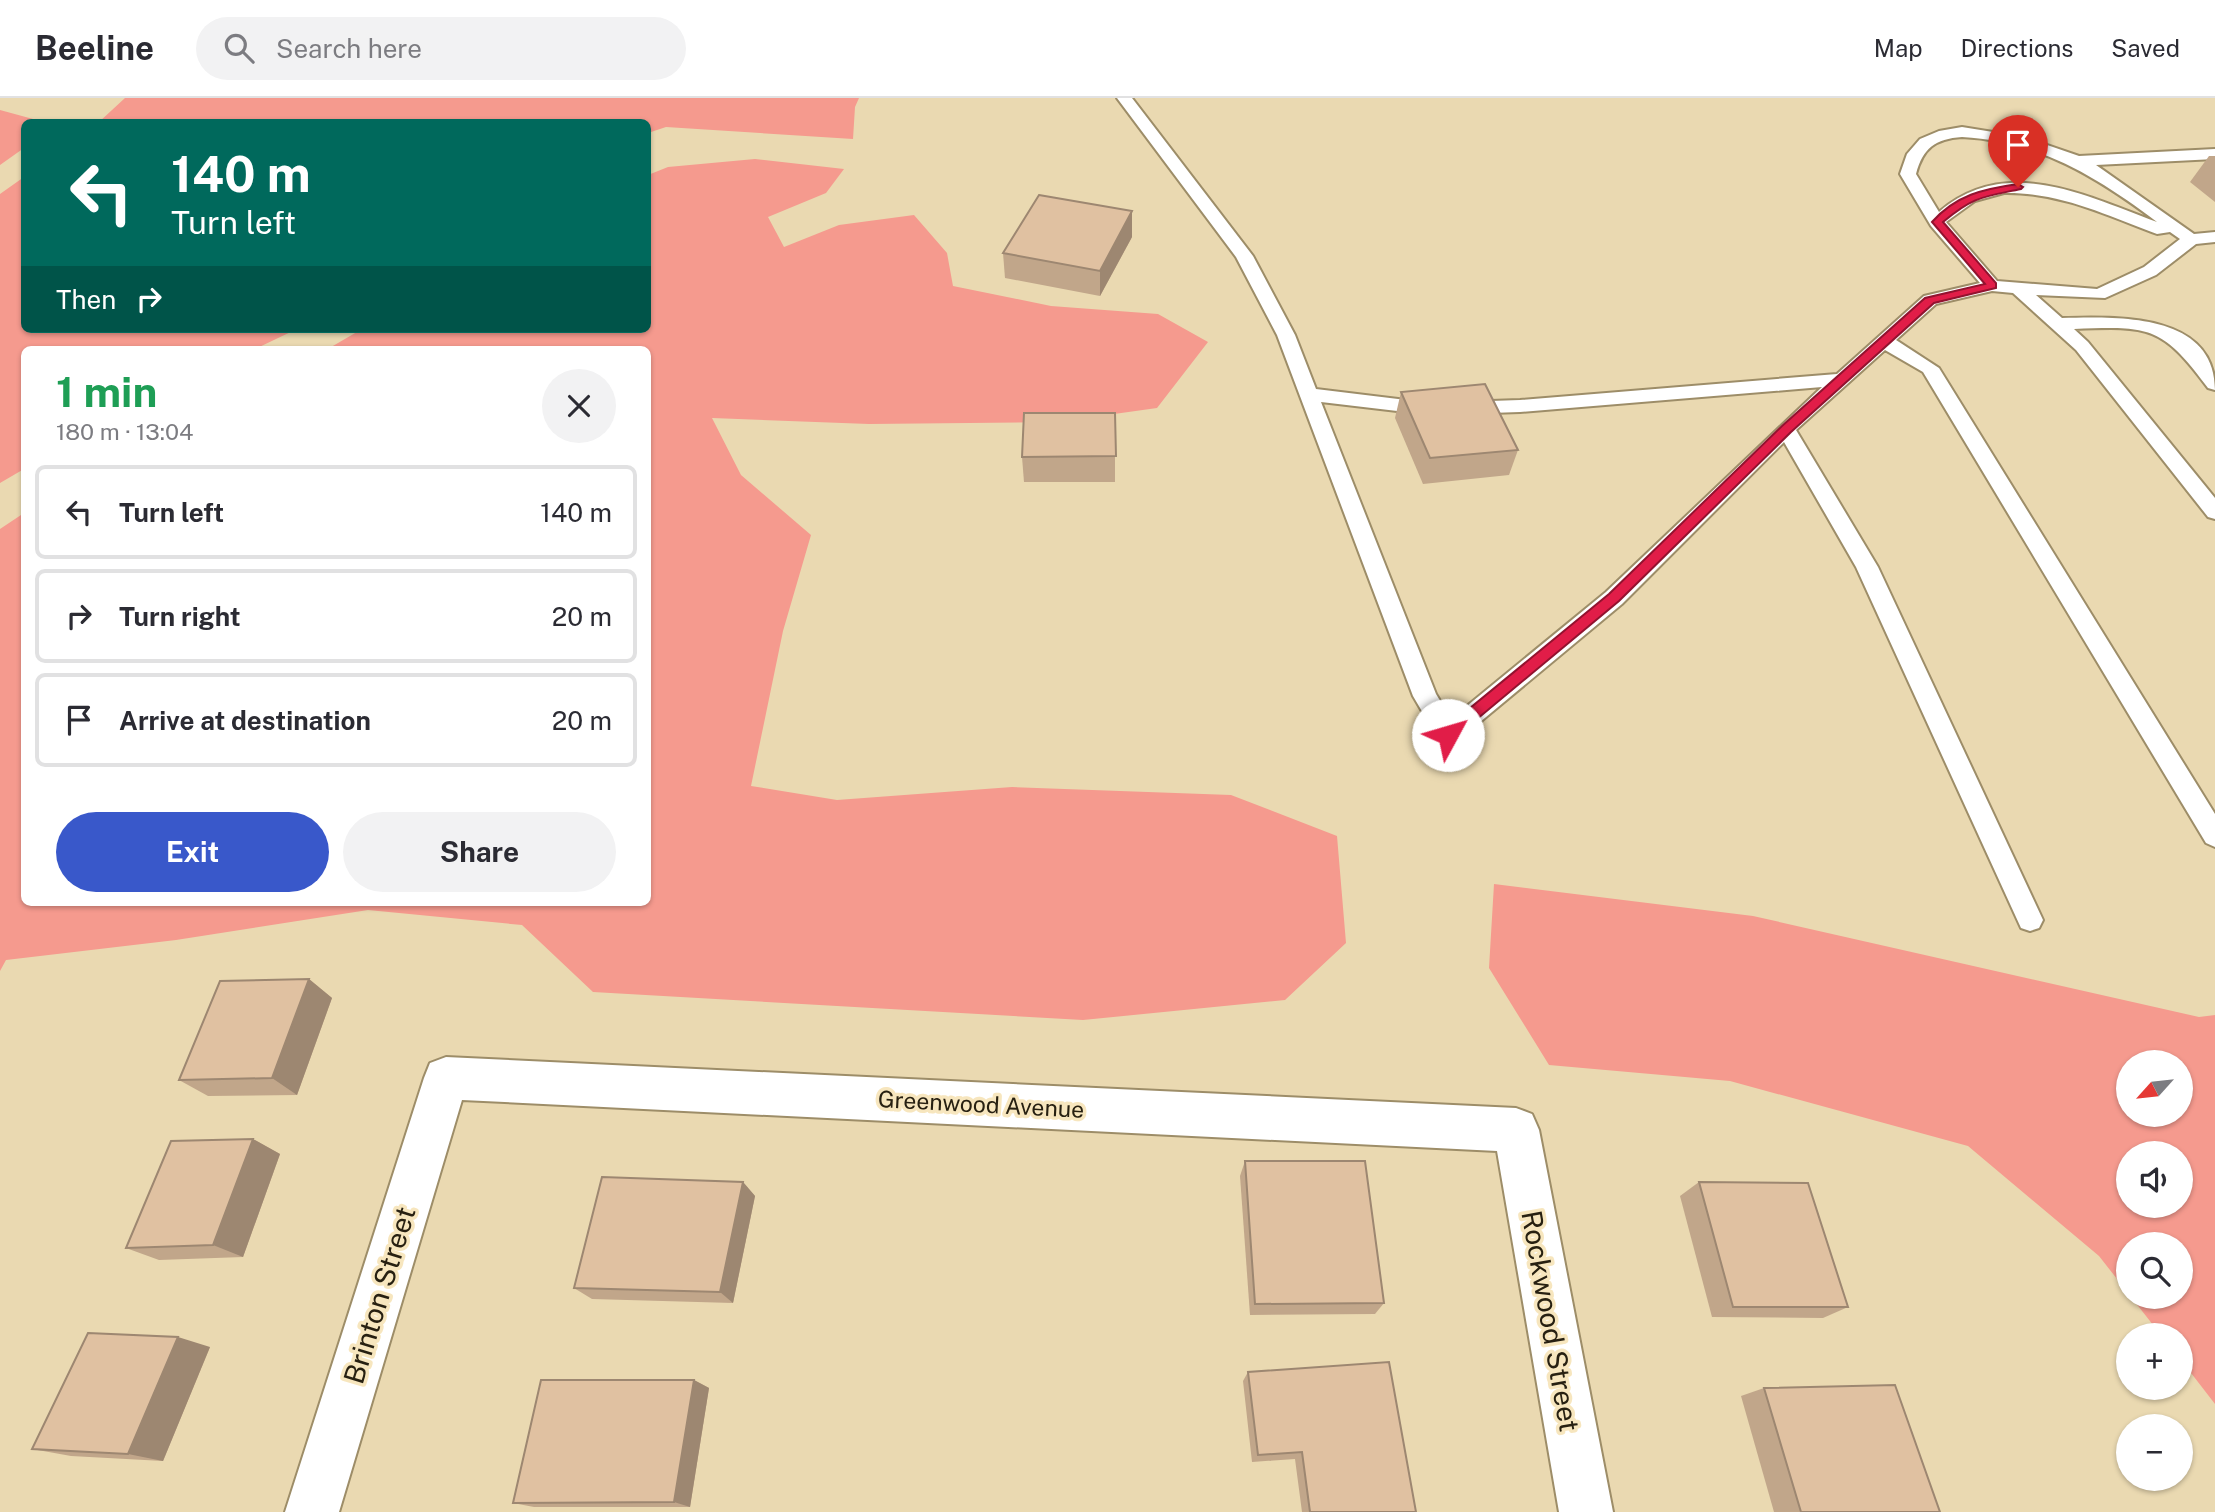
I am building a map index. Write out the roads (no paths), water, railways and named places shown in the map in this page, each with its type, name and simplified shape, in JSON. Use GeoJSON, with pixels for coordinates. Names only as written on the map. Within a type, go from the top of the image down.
{"type":"FeatureCollection","features":[{"type":"Feature","properties":{"kind":"street","name":"Greenwood Avenue"},"geometry":{"type":"LineString","coordinates":[[446,1078],[1516,1130]]}},
{"type":"Feature","properties":{"kind":"street","name":"Brinton Street"},"geometry":{"type":"LineString","coordinates":[[312,1512],[446,1078]]}},
{"type":"Feature","properties":{"kind":"street","name":"Rockwood Street"},"geometry":{"type":"LineString","coordinates":[[1516,1130],[1586,1512]]}},
{"type":"Feature","properties":{"kind":"lane"},"geometry":{"type":"LineString","coordinates":[[1124,98],[1244,256],[1286,335],[1425,696],[1448,735],[1614,598],[1786,429],[1930,300],[1992,286],[2099,294],[2150,271],[2191,239]]}},
{"type":"Feature","properties":{"kind":"lane"},"geometry":{"type":"LineString","coordinates":[[1992,286],[1937,222],[1908,174],[1914,153],[1931,138],[1986,132],[2031,143],[2076,160],[2191,239]]}},
{"type":"Feature","properties":{"kind":"lane"},"geometry":{"type":"LineString","coordinates":[[2076,160],[2215,154]]}},
{"type":"Feature","properties":{"kind":"lane"},"geometry":{"type":"LineString","coordinates":[[1937,222],[1960,202],[1981,192],[2018,187],[2045,190],[2074,198],[2191,239],[2215,237]]}},
{"type":"Feature","properties":{"kind":"lane"},"geometry":{"type":"LineString","coordinates":[[2018,288],[2082,346],[2215,512]]}},
{"type":"Feature","properties":{"kind":"lane"},"geometry":{"type":"LineString","coordinates":[[2057,324],[2136,325],[2169,333],[2183,343],[2215,384]]}},
{"type":"Feature","properties":{"kind":"lane"},"geometry":{"type":"LineString","coordinates":[[1884,341],[1930,368],[2215,836]]}},
{"type":"Feature","properties":{"kind":"lane"},"geometry":{"type":"LineString","coordinates":[[1309,394],[1431,409],[1457,409],[1842,379]]}},
{"type":"Feature","properties":{"kind":"lane"},"geometry":{"type":"LineString","coordinates":[[1786,429],[1867,567],[2030,920]]}}]}
